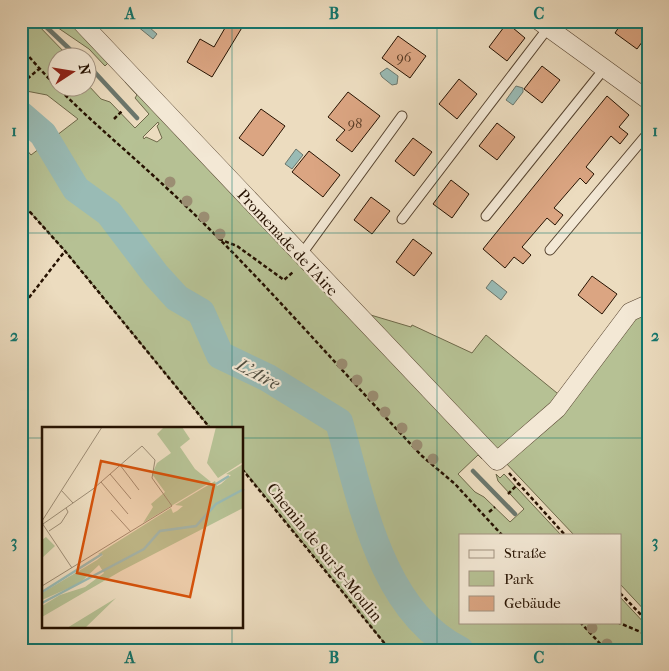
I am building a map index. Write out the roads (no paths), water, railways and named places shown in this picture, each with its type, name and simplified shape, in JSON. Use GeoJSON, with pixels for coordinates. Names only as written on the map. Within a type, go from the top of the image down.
{"type":"FeatureCollection","features":[{"type":"Feature","properties":{"kind":"street","name":"Promenade de l'Aire"},"geometry":{"type":"LineString","coordinates":[[80,21],[497,461],[557,409],[630,312],[648,304]]}},
{"type":"Feature","properties":{"kind":"street"},"geometry":{"type":"LineString","coordinates":[[543,24],[648,100]]}},
{"type":"Feature","properties":{"kind":"lane"},"geometry":{"type":"LineString","coordinates":[[402,219],[543,24]]}},
{"type":"Feature","properties":{"kind":"lane"},"geometry":{"type":"LineString","coordinates":[[486,216],[604,69]]}},
{"type":"Feature","properties":{"kind":"lane"},"geometry":{"type":"LineString","coordinates":[[301,255],[402,116]]}},
{"type":"Feature","properties":{"kind":"lane"},"geometry":{"type":"LineString","coordinates":[[550,250],[648,133]]}},
{"type":"Feature","properties":{"kind":"water"},"geometry":{"type":"Polygon","coordinates":[[[142,21],[157,34],[153,39],[137,26],[142,21]]]}},
{"type":"Feature","properties":{"kind":"water"},"geometry":{"type":"Polygon","coordinates":[[[387,68],[398,76],[397,84],[392,85],[382,77],[380,73],[387,68]]]}},
{"type":"Feature","properties":{"kind":"water"},"geometry":{"type":"Polygon","coordinates":[[[516,86],[523,88],[523,92],[513,105],[506,100],[516,86]]]}},
{"type":"Feature","properties":{"kind":"water"},"geometry":{"type":"Polygon","coordinates":[[[296,149],[303,155],[292,169],[285,164],[296,149]]]}},
{"type":"Feature","properties":{"kind":"water"},"geometry":{"type":"Polygon","coordinates":[[[492,280],[507,292],[501,300],[486,288],[492,280]]]}},
{"type":"Feature","properties":{"kind":"waterway"},"geometry":{"type":"LineString","coordinates":[[40,21],[68,48]]}},
{"type":"Feature","properties":{"kind":"waterway"},"geometry":{"type":"LineString","coordinates":[[98,76],[137,118]]}},
{"type":"Feature","properties":{"kind":"waterway","name":"L'Aire"},"geometry":{"type":"LineString","coordinates":[[21,115],[43,134],[76,189],[109,213],[156,275],[177,298],[201,312],[220,355],[268,378],[339,422],[366,518],[378,550],[393,581],[411,609],[433,632],[460,650]]}},
{"type":"Feature","properties":{"kind":"waterway"},"geometry":{"type":"LineString","coordinates":[[473,471],[515,514]]}}]}
